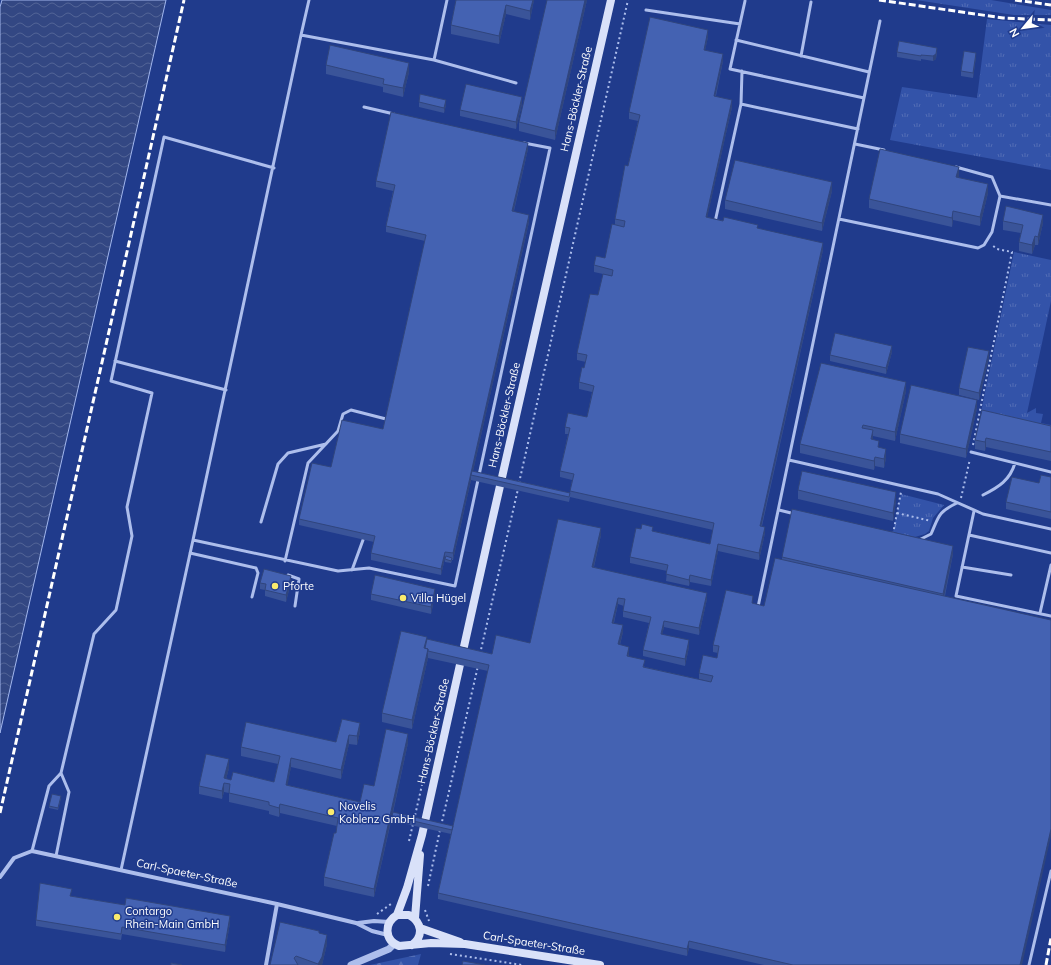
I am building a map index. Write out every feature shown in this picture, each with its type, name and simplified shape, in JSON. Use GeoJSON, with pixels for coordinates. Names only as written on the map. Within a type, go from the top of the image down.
{"type":"FeatureCollection","features":[{"type":"Feature","properties":{"kind":"main road","name":"Hans-Böckler-Straße"},"geometry":{"type":"LineString","coordinates":[[397,915],[407,888],[422,835],[495,506],[611,0]]}},
{"type":"Feature","properties":{"kind":"main road","name":"Hans-Böckler-Straße"},"geometry":{"type":"LineString","coordinates":[[415,918],[422,835]]}},
{"type":"Feature","properties":{"kind":"main road"},"geometry":{"type":"LineString","coordinates":[[394,944],[388,935],[389,922],[397,915],[404,914],[415,918],[420,928],[419,938],[412,945]]}},
{"type":"Feature","properties":{"kind":"main road","name":"Carl-Spaeter-Straße"},"geometry":{"type":"LineString","coordinates":[[420,928],[433,931],[465,944]]}},
{"type":"Feature","properties":{"kind":"main road","name":"Carl-Spaeter-Straße"},"geometry":{"type":"LineString","coordinates":[[394,944],[404,947],[431,943],[465,944],[584,964],[600,965]]}},
{"type":"Feature","properties":{"kind":"street","name":"Carl-Spaeter-Straße"},"geometry":{"type":"LineString","coordinates":[[32,851],[277,904],[356,923],[372,931],[388,935]]}},
{"type":"Feature","properties":{"kind":"street"},"geometry":{"type":"LineString","coordinates":[[0,877],[14,858],[32,851]]}},
{"type":"Feature","properties":{"kind":"street"},"geometry":{"type":"LineString","coordinates":[[266,965],[277,904]]}},
{"type":"Feature","properties":{"kind":"street","name":"Carl-Spaeter-Straße"},"geometry":{"type":"LineString","coordinates":[[356,923],[374,921],[389,922]]}},
{"type":"Feature","properties":{"kind":"street"},"geometry":{"type":"LineString","coordinates":[[351,965],[389,950],[394,944]]}},
{"type":"Feature","properties":{"kind":"lane"},"geometry":{"type":"LineString","coordinates":[[121,870],[274,168],[309,0]]}},
{"type":"Feature","properties":{"kind":"lane"},"geometry":{"type":"LineString","coordinates":[[434,60],[447,0]]}},
{"type":"Feature","properties":{"kind":"lane"},"geometry":{"type":"LineString","coordinates":[[745,1],[730,69],[864,98]]}},
{"type":"Feature","properties":{"kind":"lane"},"geometry":{"type":"LineString","coordinates":[[801,56],[811,2]]}},
{"type":"Feature","properties":{"kind":"lane"},"geometry":{"type":"LineString","coordinates":[[646,10],[740,24]]}},
{"type":"Feature","properties":{"kind":"lane"},"geometry":{"type":"LineString","coordinates":[[758,607],[880,21]]}},
{"type":"Feature","properties":{"kind":"lane"},"geometry":{"type":"LineString","coordinates":[[301,35],[434,60],[516,83]]}},
{"type":"Feature","properties":{"kind":"lane"},"geometry":{"type":"LineString","coordinates":[[736,40],[870,72]]}},
{"type":"Feature","properties":{"kind":"lane"},"geometry":{"type":"LineString","coordinates":[[715,222],[741,104],[742,71]]}},
{"type":"Feature","properties":{"kind":"lane"},"geometry":{"type":"LineString","coordinates":[[741,104],[858,129]]}},
{"type":"Feature","properties":{"kind":"lane"},"geometry":{"type":"LineString","coordinates":[[364,107],[403,116]]}},
{"type":"Feature","properties":{"kind":"lane"},"geometry":{"type":"LineString","coordinates":[[32,851],[49,786],[61,773],[94,634],[116,610],[132,536],[126,507],[152,393],[111,381],[164,137],[274,168]]}},
{"type":"Feature","properties":{"kind":"lane"},"geometry":{"type":"LineString","coordinates":[[193,540],[338,572],[369,568],[455,586],[550,148],[519,142]]}},
{"type":"Feature","properties":{"kind":"lane"},"geometry":{"type":"LineString","coordinates":[[854,144],[892,152]]}},
{"type":"Feature","properties":{"kind":"lane"},"geometry":{"type":"LineString","coordinates":[[839,219],[978,248],[984,245],[992,232],[1000,196],[992,177],[951,166]]}},
{"type":"Feature","properties":{"kind":"lane"},"geometry":{"type":"LineString","coordinates":[[1000,196],[1051,205]]}},
{"type":"Feature","properties":{"kind":"lane"},"geometry":{"type":"LineString","coordinates":[[115,361],[226,390]]}},
{"type":"Feature","properties":{"kind":"lane"},"geometry":{"type":"LineString","coordinates":[[285,560],[308,463],[338,431],[344,414],[351,410],[386,419]]}},
{"type":"Feature","properties":{"kind":"lane"},"geometry":{"type":"LineString","coordinates":[[261,522],[278,464],[288,453],[326,444]]}},
{"type":"Feature","properties":{"kind":"lane"},"geometry":{"type":"LineString","coordinates":[[971,452],[1051,472]]}},
{"type":"Feature","properties":{"kind":"lane"},"geometry":{"type":"LineString","coordinates":[[789,460],[938,494],[974,510],[1051,529]]}},
{"type":"Feature","properties":{"kind":"lane"},"geometry":{"type":"LineString","coordinates":[[983,495],[1007,480],[1012,473],[1015,463]]}},
{"type":"Feature","properties":{"kind":"lane"},"geometry":{"type":"LineString","coordinates":[[917,541],[931,534],[935,521],[943,511],[957,503]]}},
{"type":"Feature","properties":{"kind":"lane"},"geometry":{"type":"LineString","coordinates":[[779,510],[802,516]]}},
{"type":"Feature","properties":{"kind":"lane"},"geometry":{"type":"LineString","coordinates":[[974,510],[956,596],[1051,616]]}},
{"type":"Feature","properties":{"kind":"lane"},"geometry":{"type":"LineString","coordinates":[[969,535],[1051,553]]}},
{"type":"Feature","properties":{"kind":"lane"},"geometry":{"type":"LineString","coordinates":[[352,570],[363,540]]}},
{"type":"Feature","properties":{"kind":"lane"},"geometry":{"type":"LineString","coordinates":[[190,553],[263,570]]}},
{"type":"Feature","properties":{"kind":"lane"},"geometry":{"type":"LineString","coordinates":[[1040,614],[1051,565]]}},
{"type":"Feature","properties":{"kind":"lane"},"geometry":{"type":"LineString","coordinates":[[962,567],[1011,575]]}},
{"type":"Feature","properties":{"kind":"lane"},"geometry":{"type":"LineString","coordinates":[[252,596],[258,573],[256,568]]}},
{"type":"Feature","properties":{"kind":"lane"},"geometry":{"type":"LineString","coordinates":[[283,574],[297,577],[299,579],[295,606]]}},
{"type":"Feature","properties":{"kind":"lane"},"geometry":{"type":"LineString","coordinates":[[56,856],[69,792],[61,773]]}},
{"type":"Feature","properties":{"kind":"lane"},"geometry":{"type":"LineString","coordinates":[[1029,965],[1051,871]]}},
{"type":"Feature","properties":{"kind":"path"},"geometry":{"type":"LineString","coordinates":[[480,655],[628,0]]}},
{"type":"Feature","properties":{"kind":"path"},"geometry":{"type":"LineString","coordinates":[[980,415],[1012,252],[997,249],[987,240]]}},
{"type":"Feature","properties":{"kind":"path"},"geometry":{"type":"LineString","coordinates":[[974,406],[981,407]]}},
{"type":"Feature","properties":{"kind":"path"},"geometry":{"type":"LineString","coordinates":[[892,536],[902,486]]}},
{"type":"Feature","properties":{"kind":"path"},"geometry":{"type":"LineString","coordinates":[[897,513],[935,521]]}},
{"type":"Feature","properties":{"kind":"path"},"geometry":{"type":"LineString","coordinates":[[427,890],[478,663]]}},
{"type":"Feature","properties":{"kind":"path"},"geometry":{"type":"LineString","coordinates":[[409,842],[419,798]]}},
{"type":"Feature","properties":{"kind":"path"},"geometry":{"type":"LineString","coordinates":[[375,915],[392,904],[394,899]]}},
{"type":"Feature","properties":{"kind":"path"},"geometry":{"type":"LineString","coordinates":[[442,953],[522,965]]}},
{"type":"Feature","properties":{"kind":"green space"},"geometry":{"type":"Polygon","coordinates":[[[916,0],[991,0],[1051,10],[1051,15],[1014,15],[916,0]]]}},
{"type":"Feature","properties":{"kind":"green space"},"geometry":{"type":"Polygon","coordinates":[[[987,19],[1051,25],[1051,170],[890,140],[902,87],[977,98],[987,19]]]}},
{"type":"Feature","properties":{"kind":"green space"},"geometry":{"type":"Polygon","coordinates":[[[1014,252],[1051,260],[1051,301],[1027,413],[1036,408],[1036,413],[1043,414],[1041,423],[1051,425],[1051,430],[983,414],[981,412],[1014,252]]]}},
{"type":"Feature","properties":{"kind":"green space"},"geometry":{"type":"Polygon","coordinates":[[[901,494],[944,505],[933,518],[929,531],[925,534],[915,537],[893,532],[901,494]]]}},
{"type":"Feature","properties":{"kind":"green space"},"geometry":{"type":"Polygon","coordinates":[[[421,954],[418,965],[370,965],[421,954]]]}},
{"type":"Feature","properties":{"kind":"water"},"geometry":{"type":"Polygon","coordinates":[[[2,0],[166,0],[0,733],[0,7],[2,0]]]}},
{"type":"Feature","properties":{"kind":"building"},"geometry":{"type":"Polygon","coordinates":[[[456,0],[533,0],[530,11],[506,5],[499,36],[451,25],[456,0]]]}},
{"type":"Feature","properties":{"kind":"building"},"geometry":{"type":"Polygon","coordinates":[[[547,0],[585,0],[555,131],[519,122],[547,0]]]}},
{"type":"Feature","properties":{"kind":"building"},"geometry":{"type":"Polygon","coordinates":[[[650,17],[708,30],[704,50],[723,54],[714,96],[732,100],[706,217],[723,221],[724,217],[758,225],[757,228],[823,243],[760,526],[765,527],[759,553],[718,544],[711,580],[690,575],[689,580],[666,574],[668,565],[630,557],[636,528],[641,529],[642,524],[653,527],[652,531],[710,544],[714,523],[570,491],[574,474],[560,471],[570,428],[565,427],[568,413],[587,417],[594,386],[579,382],[582,367],[584,368],[587,355],[577,353],[590,294],[598,295],[603,274],[612,276],[613,270],[594,265],[596,256],[605,258],[612,224],[624,227],[625,221],[615,219],[625,165],[628,166],[640,115],[629,112],[650,17]]]}},
{"type":"Feature","properties":{"kind":"building"},"geometry":{"type":"Polygon","coordinates":[[[899,41],[937,48],[936,54],[933,56],[921,56],[897,52],[899,41]]]}},
{"type":"Feature","properties":{"kind":"building"},"geometry":{"type":"Polygon","coordinates":[[[330,45],[409,63],[403,88],[383,84],[384,79],[326,65],[330,45]]]}},
{"type":"Feature","properties":{"kind":"building"},"geometry":{"type":"Polygon","coordinates":[[[964,51],[976,53],[973,73],[961,71],[964,51]]]}},
{"type":"Feature","properties":{"kind":"building"},"geometry":{"type":"Polygon","coordinates":[[[466,84],[522,97],[516,122],[460,110],[466,84]]]}},
{"type":"Feature","properties":{"kind":"building"},"geometry":{"type":"Polygon","coordinates":[[[420,94],[446,100],[444,108],[419,102],[420,94]]]}},
{"type":"Feature","properties":{"kind":"building"},"geometry":{"type":"Polygon","coordinates":[[[391,112],[528,143],[512,211],[529,215],[453,553],[445,552],[441,569],[371,553],[375,536],[299,519],[312,463],[331,467],[342,420],[383,429],[426,235],[386,226],[395,185],[376,181],[391,112]]]}},
{"type":"Feature","properties":{"kind":"building"},"geometry":{"type":"Polygon","coordinates":[[[880,149],[959,167],[956,177],[988,184],[980,217],[953,211],[952,218],[869,199],[880,149]]]}},
{"type":"Feature","properties":{"kind":"building"},"geometry":{"type":"Polygon","coordinates":[[[735,160],[832,182],[822,223],[725,200],[735,160]]]}},
{"type":"Feature","properties":{"kind":"building"},"geometry":{"type":"Polygon","coordinates":[[[1006,206],[1043,215],[1038,237],[1035,236],[1032,245],[1019,242],[1023,225],[1003,221],[1006,206]]]}},
{"type":"Feature","properties":{"kind":"building"},"geometry":{"type":"Polygon","coordinates":[[[835,333],[892,346],[886,368],[830,355],[835,333]]]}},
{"type":"Feature","properties":{"kind":"building"},"geometry":{"type":"Polygon","coordinates":[[[968,347],[989,351],[979,393],[959,388],[968,347]]]}},
{"type":"Feature","properties":{"kind":"building"},"geometry":{"type":"Polygon","coordinates":[[[821,363],[906,382],[895,432],[863,425],[862,428],[873,430],[871,439],[879,441],[878,447],[886,449],[884,459],[875,457],[874,461],[800,444],[821,363]]]}},
{"type":"Feature","properties":{"kind":"building"},"geometry":{"type":"Polygon","coordinates":[[[911,385],[977,400],[966,449],[900,434],[911,385]]]}},
{"type":"Feature","properties":{"kind":"building"},"geometry":{"type":"Polygon","coordinates":[[[982,410],[1051,426],[1051,452],[986,438],[985,442],[975,440],[982,410]]]}},
{"type":"Feature","properties":{"kind":"building"},"geometry":{"type":"Polygon","coordinates":[[[472,471],[570,493],[569,497],[471,475],[472,471]]]}},
{"type":"Feature","properties":{"kind":"building"},"geometry":{"type":"Polygon","coordinates":[[[802,471],[896,492],[893,513],[798,490],[802,471]]]}},
{"type":"Feature","properties":{"kind":"building"},"geometry":{"type":"Polygon","coordinates":[[[1041,475],[1051,477],[1051,512],[1006,502],[1012,477],[1039,483],[1041,475]]]}},
{"type":"Feature","properties":{"kind":"building"},"geometry":{"type":"Polygon","coordinates":[[[792,509],[953,546],[943,594],[782,557],[792,509]]]}},
{"type":"Feature","properties":{"kind":"building"},"geometry":{"type":"Polygon","coordinates":[[[558,519],[601,528],[592,567],[707,593],[699,628],[664,621],[661,634],[689,640],[685,659],[643,650],[651,617],[623,611],[625,599],[618,598],[612,623],[623,625],[618,644],[629,647],[627,656],[645,660],[643,667],[711,682],[713,676],[699,673],[703,655],[717,658],[719,646],[713,645],[726,590],[753,596],[752,603],[764,606],[775,558],[1051,620],[1051,829],[1020,965],[793,965],[689,941],[687,949],[438,893],[489,665],[428,651],[428,649],[425,648],[427,639],[492,654],[496,635],[530,643],[558,519]]]}},
{"type":"Feature","properties":{"kind":"building"},"geometry":{"type":"Polygon","coordinates":[[[446,556],[452,558],[451,561],[445,559],[446,556]]]}},
{"type":"Feature","properties":{"kind":"building","name":"Pforte"},"geometry":{"type":"Polygon","coordinates":[[[264,569],[291,576],[286,595],[265,590],[266,584],[260,583],[264,569]]]}},
{"type":"Feature","properties":{"kind":"building","name":"Villa Hügel"},"geometry":{"type":"Polygon","coordinates":[[[375,575],[435,589],[431,607],[371,594],[375,575]]]}},
{"type":"Feature","properties":{"kind":"building"},"geometry":{"type":"Polygon","coordinates":[[[401,631],[427,637],[424,648],[428,649],[412,720],[382,713],[401,631]]]}},
{"type":"Feature","properties":{"kind":"building","name":"Novelis Koblenz GmbH"},"geometry":{"type":"Polygon","coordinates":[[[342,719],[360,723],[357,736],[349,735],[341,770],[291,758],[286,785],[360,802],[364,784],[374,786],[386,729],[408,734],[374,889],[324,877],[334,833],[336,833],[338,818],[280,804],[279,808],[269,805],[269,802],[229,793],[230,784],[224,783],[222,791],[199,786],[206,754],[229,759],[224,778],[231,780],[233,772],[274,782],[280,756],[241,747],[246,722],[336,742],[342,719]]]}},
{"type":"Feature","properties":{"kind":"building"},"geometry":{"type":"Polygon","coordinates":[[[52,794],[61,796],[58,808],[49,806],[52,794]]]}},
{"type":"Feature","properties":{"kind":"building"},"geometry":{"type":"Polygon","coordinates":[[[393,812],[453,826],[452,830],[392,816],[393,812]]]}},
{"type":"Feature","properties":{"kind":"building","name":"Contargo Rhein-Main GmbH"},"geometry":{"type":"Polygon","coordinates":[[[40,883],[72,889],[70,896],[125,905],[126,898],[230,916],[225,945],[122,927],[121,934],[36,920],[40,883]]]}},
{"type":"Feature","properties":{"kind":"building"},"geometry":{"type":"Polygon","coordinates":[[[280,922],[319,931],[319,933],[327,935],[322,957],[318,964],[296,956],[294,958],[298,965],[270,965],[280,922]]]}},
{"type":"Feature","properties":{"kind":"building"},"geometry":{"type":"Polygon","coordinates":[[[463,961],[485,965],[462,965],[463,961]]]}},
{"type":"Feature","properties":{"kind":"building"},"geometry":{"type":"Polygon","coordinates":[[[171,963],[182,965],[171,965],[171,963]]]}},
{"type":"Feature","properties":{"kind":"railway"},"geometry":{"type":"LineString","coordinates":[[0,813],[184,0]]}},
{"type":"Feature","properties":{"kind":"railway"},"geometry":{"type":"LineString","coordinates":[[879,0],[1003,18],[1051,20]]}},
{"type":"Feature","properties":{"kind":"railway"},"geometry":{"type":"LineString","coordinates":[[1015,0],[1051,5]]}},
{"type":"Feature","properties":{"kind":"railway"},"geometry":{"type":"LineString","coordinates":[[1046,965],[1051,938]]}},
{"type":"Feature","properties":{"kind":"place","name":"Pforte"},"geometry":{"type":"Point","coordinates":[275,586]}},
{"type":"Feature","properties":{"kind":"place","name":"Villa Hügel"},"geometry":{"type":"Point","coordinates":[403,598]}},
{"type":"Feature","properties":{"kind":"place","name":"Novelis Koblenz GmbH"},"geometry":{"type":"Point","coordinates":[331,812]}},
{"type":"Feature","properties":{"kind":"place","name":"Contargo Rhein-Main GmbH"},"geometry":{"type":"Point","coordinates":[117,917]}}]}
